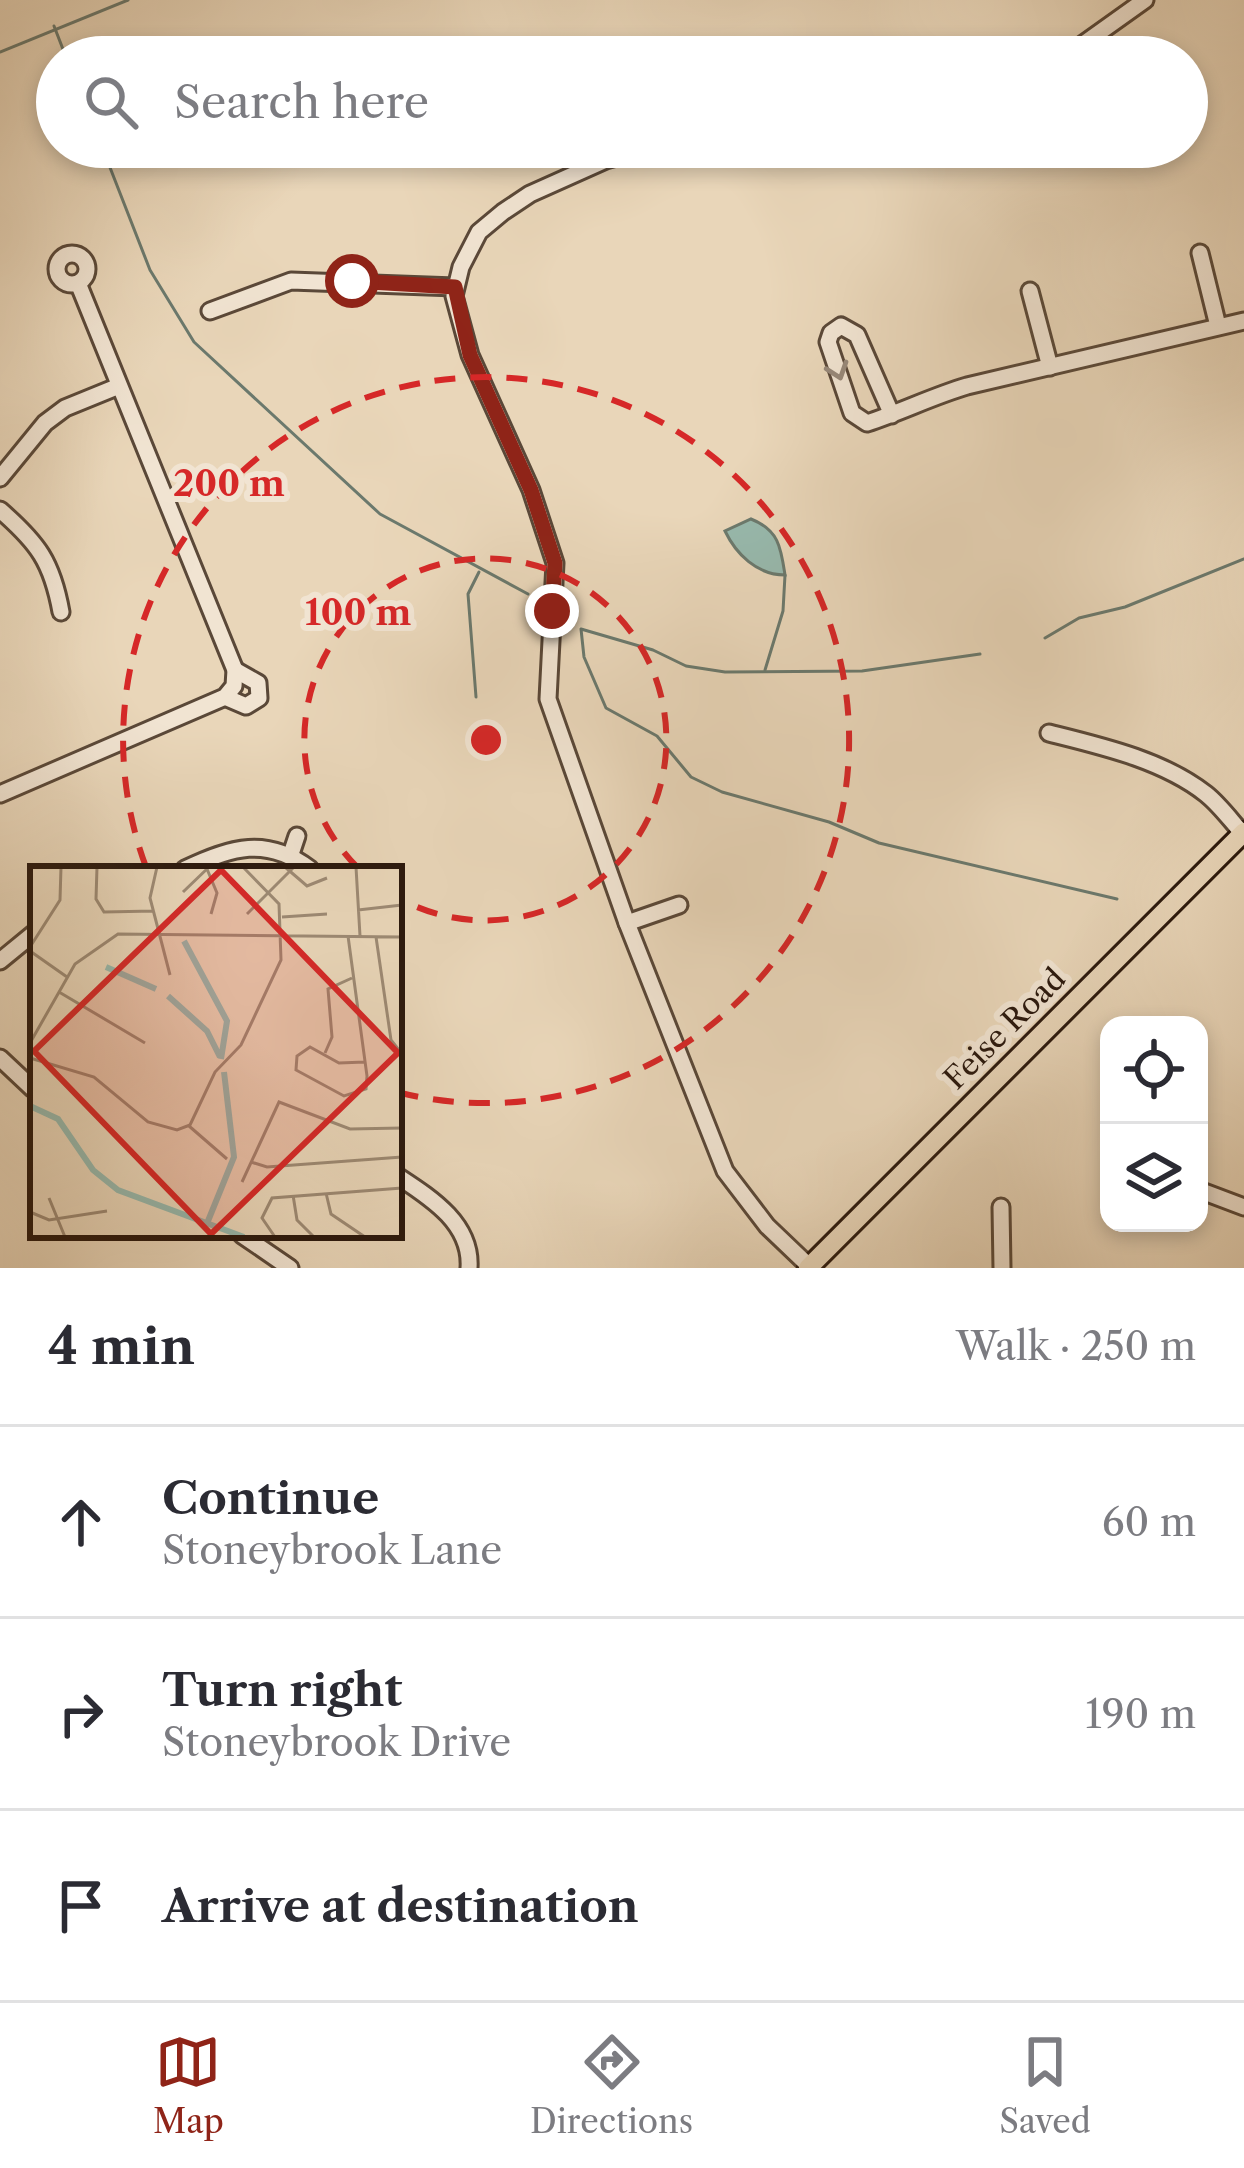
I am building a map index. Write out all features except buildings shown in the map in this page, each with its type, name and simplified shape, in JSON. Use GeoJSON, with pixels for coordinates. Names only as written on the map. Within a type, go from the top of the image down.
{"type":"FeatureCollection","features":[{"type":"Feature","properties":{"kind":"main road","name":"Feise Road"},"geometry":{"type":"LineString","coordinates":[[809,1268],[1244,833]]}},
{"type":"Feature","properties":{"kind":"street"},"geometry":{"type":"LineString","coordinates":[[1094,36],[1145,0]]}},
{"type":"Feature","properties":{"kind":"street"},"geometry":{"type":"LineString","coordinates":[[588,168],[530,194],[479,232],[455,287],[470,355],[531,490],[555,563],[548,699],[626,923],[725,1171],[767,1226],[809,1268]]}},
{"type":"Feature","properties":{"kind":"street"},"geometry":{"type":"LineString","coordinates":[[1200,253],[1218,326]]}},
{"type":"Feature","properties":{"kind":"street"},"geometry":{"type":"LineString","coordinates":[[210,310],[291,281],[455,287]]}},
{"type":"Feature","properties":{"kind":"street"},"geometry":{"type":"LineString","coordinates":[[0,794],[225,697],[234,686],[236,670],[78,283]]}},
{"type":"Feature","properties":{"kind":"street"},"geometry":{"type":"LineString","coordinates":[[1030,290],[1050,367]]}},
{"type":"Feature","properties":{"kind":"street"},"geometry":{"type":"LineString","coordinates":[[892,415],[857,335],[841,326],[828,342],[852,413],[867,423],[892,415],[935,395],[1244,321]]}},
{"type":"Feature","properties":{"kind":"street"},"geometry":{"type":"LineString","coordinates":[[0,478],[64,407],[119,386]]}},
{"type":"Feature","properties":{"kind":"street"},"geometry":{"type":"LineString","coordinates":[[0,510],[31,537],[49,564],[61,612]]}},
{"type":"Feature","properties":{"kind":"street"},"geometry":{"type":"LineString","coordinates":[[225,697],[246,706],[259,698],[258,683],[236,670]]}},
{"type":"Feature","properties":{"kind":"street"},"geometry":{"type":"LineString","coordinates":[[1049,733],[1166,770],[1206,794],[1244,833]]}},
{"type":"Feature","properties":{"kind":"street"},"geometry":{"type":"LineString","coordinates":[[291,854],[297,836]]}},
{"type":"Feature","properties":{"kind":"street"},"geometry":{"type":"LineString","coordinates":[[191,866],[253,847],[291,854],[306,866]]}},
{"type":"Feature","properties":{"kind":"street"},"geometry":{"type":"LineString","coordinates":[[626,923],[679,905]]}},
{"type":"Feature","properties":{"kind":"street"},"geometry":{"type":"LineString","coordinates":[[0,961],[30,936]]}},
{"type":"Feature","properties":{"kind":"street"},"geometry":{"type":"LineString","coordinates":[[0,1058],[30,1086]]}},
{"type":"Feature","properties":{"kind":"street"},"geometry":{"type":"LineString","coordinates":[[402,1179],[452,1218],[470,1257],[469,1268]]}},
{"type":"Feature","properties":{"kind":"street"},"geometry":{"type":"LineString","coordinates":[[1208,1196],[1244,1207]]}},
{"type":"Feature","properties":{"kind":"street"},"geometry":{"type":"LineString","coordinates":[[1001,1207],[1002,1268]]}},
{"type":"Feature","properties":{"kind":"street"},"geometry":{"type":"LineString","coordinates":[[246,1238],[290,1268]]}},
{"type":"Feature","properties":{"kind":"water"},"geometry":{"type":"Polygon","coordinates":[[[751,519],[777,541],[785,575],[757,567],[741,555],[725,531],[751,519]]]}},
{"type":"Feature","properties":{"kind":"waterway"},"geometry":{"type":"LineString","coordinates":[[39,36],[128,0]]}},
{"type":"Feature","properties":{"kind":"waterway"},"geometry":{"type":"LineString","coordinates":[[54,26],[58,36]]}},
{"type":"Feature","properties":{"kind":"waterway"},"geometry":{"type":"LineString","coordinates":[[0,52],[36,37]]}},
{"type":"Feature","properties":{"kind":"waterway"},"geometry":{"type":"LineString","coordinates":[[110,168],[150,270],[194,342],[380,514],[528,594]]}},
{"type":"Feature","properties":{"kind":"waterway"},"geometry":{"type":"LineString","coordinates":[[1045,638],[1079,618],[1125,607],[1244,559]]}},
{"type":"Feature","properties":{"kind":"waterway"},"geometry":{"type":"LineString","coordinates":[[476,697],[468,594],[479,572]]}},
{"type":"Feature","properties":{"kind":"waterway"},"geometry":{"type":"LineString","coordinates":[[765,670],[783,611],[785,575]]}},
{"type":"Feature","properties":{"kind":"waterway"},"geometry":{"type":"LineString","coordinates":[[980,654],[862,671],[725,672],[686,666],[653,650],[581,629],[584,657],[606,708],[657,736],[691,777],[722,792],[829,822],[879,843],[1117,899]]}},
{"type":"Feature","properties":{"kind":"route"},"geometry":{"type":"LineString","coordinates":[[352,281],[455,287],[470,355],[531,490],[555,563],[552,611]]}}]}
